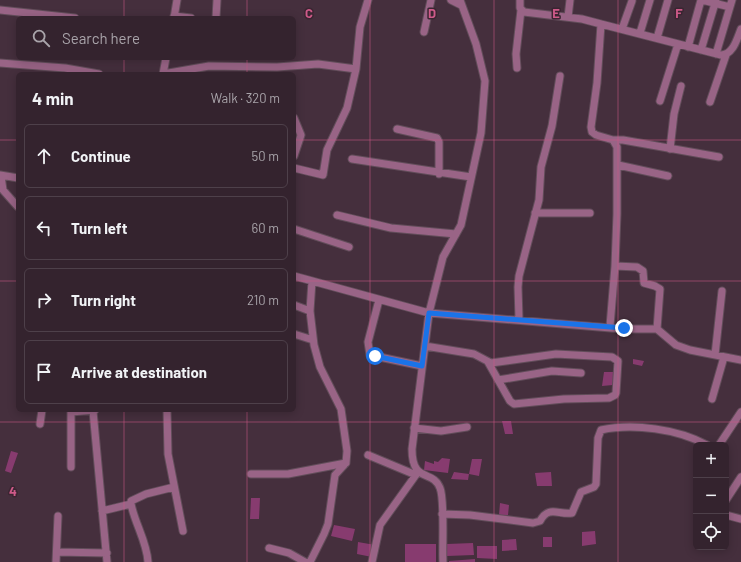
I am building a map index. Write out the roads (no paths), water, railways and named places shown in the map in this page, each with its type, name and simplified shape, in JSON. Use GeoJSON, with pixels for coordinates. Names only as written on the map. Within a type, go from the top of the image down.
{"type":"FeatureCollection","features":[{"type":"Feature","properties":{"kind":"street"},"geometry":{"type":"LineString","coordinates":[[174,16],[177,0]]}},
{"type":"Feature","properties":{"kind":"street"},"geometry":{"type":"LineString","coordinates":[[216,16],[217,0]]}},
{"type":"Feature","properties":{"kind":"street"},"geometry":{"type":"LineString","coordinates":[[296,168],[323,175],[327,150],[347,108],[356,69],[360,27],[368,0]]}},
{"type":"Feature","properties":{"kind":"street"},"geometry":{"type":"LineString","coordinates":[[424,32],[431,0]]}},
{"type":"Feature","properties":{"kind":"street"},"geometry":{"type":"LineString","coordinates":[[417,474],[412,460],[414,428],[429,313],[443,257],[462,225],[481,133],[485,81],[476,44],[461,2],[451,0]]}},
{"type":"Feature","properties":{"kind":"street"},"geometry":{"type":"LineString","coordinates":[[517,68],[516,54],[521,10],[520,0]]}},
{"type":"Feature","properties":{"kind":"street"},"geometry":{"type":"LineString","coordinates":[[568,17],[570,0]]}},
{"type":"Feature","properties":{"kind":"street"},"geometry":{"type":"LineString","coordinates":[[640,34],[650,0]]}},
{"type":"Feature","properties":{"kind":"street"},"geometry":{"type":"LineString","coordinates":[[657,38],[668,0]]}},
{"type":"Feature","properties":{"kind":"street"},"geometry":{"type":"LineString","coordinates":[[688,47],[701,0],[731,4],[716,54]]}},
{"type":"Feature","properties":{"kind":"street"},"geometry":{"type":"LineString","coordinates":[[622,29],[632,1]]}},
{"type":"Feature","properties":{"kind":"street"},"geometry":{"type":"LineString","coordinates":[[702,50],[716,2]]}},
{"type":"Feature","properties":{"kind":"street"},"geometry":{"type":"LineString","coordinates":[[0,10],[56,16]]}},
{"type":"Feature","properties":{"kind":"street"},"geometry":{"type":"LineString","coordinates":[[521,10],[568,17],[601,24],[716,54],[726,55]]}},
{"type":"Feature","properties":{"kind":"street"},"geometry":{"type":"LineString","coordinates":[[601,24],[597,83],[591,127],[592,132],[596,135],[613,140],[627,141],[719,158]]}},
{"type":"Feature","properties":{"kind":"street"},"geometry":{"type":"LineString","coordinates":[[710,102],[726,55],[730,52],[741,30]]}},
{"type":"Feature","properties":{"kind":"street"},"geometry":{"type":"LineString","coordinates":[[660,101],[678,44]]}},
{"type":"Feature","properties":{"kind":"street"},"geometry":{"type":"LineString","coordinates":[[163,72],[166,60]]}},
{"type":"Feature","properties":{"kind":"street"},"geometry":{"type":"LineString","coordinates":[[213,60],[213,66]]}},
{"type":"Feature","properties":{"kind":"street"},"geometry":{"type":"LineString","coordinates":[[0,63],[65,68],[88,72]]}},
{"type":"Feature","properties":{"kind":"street"},"geometry":{"type":"LineString","coordinates":[[186,72],[197,71],[213,66],[277,67],[318,64],[356,69]]}},
{"type":"Feature","properties":{"kind":"street"},"geometry":{"type":"LineString","coordinates":[[251,66],[256,72]]}},
{"type":"Feature","properties":{"kind":"street"},"geometry":{"type":"LineString","coordinates":[[520,319],[518,287],[519,276],[539,200],[541,168],[552,126],[560,76]]}},
{"type":"Feature","properties":{"kind":"street"},"geometry":{"type":"LineString","coordinates":[[670,150],[674,114],[681,86]]}},
{"type":"Feature","properties":{"kind":"street"},"geometry":{"type":"LineString","coordinates":[[296,123],[301,135],[296,150]]}},
{"type":"Feature","properties":{"kind":"street"},"geometry":{"type":"LineString","coordinates":[[397,129],[437,138],[439,142],[439,174]]}},
{"type":"Feature","properties":{"kind":"street"},"geometry":{"type":"LineString","coordinates":[[610,326],[615,266],[618,165],[617,147],[613,140]]}},
{"type":"Feature","properties":{"kind":"street"},"geometry":{"type":"LineString","coordinates":[[352,159],[439,174],[471,177]]}},
{"type":"Feature","properties":{"kind":"street"},"geometry":{"type":"LineString","coordinates":[[618,165],[668,176]]}},
{"type":"Feature","properties":{"kind":"street"},"geometry":{"type":"LineString","coordinates":[[16,178],[0,176],[1,185],[7,195],[16,205]]}},
{"type":"Feature","properties":{"kind":"street"},"geometry":{"type":"LineString","coordinates":[[535,213],[590,214]]}},
{"type":"Feature","properties":{"kind":"street"},"geometry":{"type":"LineString","coordinates":[[337,215],[391,228],[456,234]]}},
{"type":"Feature","properties":{"kind":"street"},"geometry":{"type":"LineString","coordinates":[[296,230],[349,247]]}},
{"type":"Feature","properties":{"kind":"street"},"geometry":{"type":"LineString","coordinates":[[615,266],[640,268],[643,271],[644,283],[660,289],[657,329]]}},
{"type":"Feature","properties":{"kind":"street"},"geometry":{"type":"LineString","coordinates":[[296,277],[429,313],[657,329],[676,345],[741,360]]}},
{"type":"Feature","properties":{"kind":"street"},"geometry":{"type":"LineString","coordinates":[[310,562],[328,524],[335,474],[346,463],[347,451],[341,409],[320,367],[313,340],[310,311],[312,281]]}},
{"type":"Feature","properties":{"kind":"street"},"geometry":{"type":"LineString","coordinates":[[716,355],[722,291]]}},
{"type":"Feature","properties":{"kind":"street"},"geometry":{"type":"LineString","coordinates":[[379,300],[368,342],[368,352],[370,355],[422,366]]}},
{"type":"Feature","properties":{"kind":"street"},"geometry":{"type":"LineString","coordinates":[[296,306],[310,311]]}},
{"type":"Feature","properties":{"kind":"street"},"geometry":{"type":"LineString","coordinates":[[296,335],[313,340]]}},
{"type":"Feature","properties":{"kind":"street"},"geometry":{"type":"LineString","coordinates":[[425,346],[474,354],[488,362],[500,362],[556,354],[612,357],[618,361],[616,393],[609,398],[564,398],[514,404],[510,401],[488,362]]}},
{"type":"Feature","properties":{"kind":"street"},"geometry":{"type":"LineString","coordinates":[[712,399],[724,357]]}},
{"type":"Feature","properties":{"kind":"street"},"geometry":{"type":"LineString","coordinates":[[498,380],[552,371],[581,373]]}},
{"type":"Feature","properties":{"kind":"street"},"geometry":{"type":"LineString","coordinates":[[40,424],[42,412]]}},
{"type":"Feature","properties":{"kind":"street"},"geometry":{"type":"LineString","coordinates":[[71,412],[71,467]]}},
{"type":"Feature","properties":{"kind":"street"},"geometry":{"type":"LineString","coordinates":[[94,412],[107,562]]}},
{"type":"Feature","properties":{"kind":"street"},"geometry":{"type":"LineString","coordinates":[[167,412],[168,454],[183,530]]}},
{"type":"Feature","properties":{"kind":"street"},"geometry":{"type":"LineString","coordinates":[[721,442],[741,412]]}},
{"type":"Feature","properties":{"kind":"street"},"geometry":{"type":"LineString","coordinates":[[442,514],[483,516],[533,523],[540,521],[544,514],[549,512],[572,513],[581,492],[594,487],[596,484],[598,435],[601,430],[642,426],[700,442]]}},
{"type":"Feature","properties":{"kind":"street"},"geometry":{"type":"LineString","coordinates":[[414,428],[441,431],[467,428]]}},
{"type":"Feature","properties":{"kind":"street"},"geometry":{"type":"LineString","coordinates":[[368,455],[435,480],[441,492],[443,562]]}},
{"type":"Feature","properties":{"kind":"street"},"geometry":{"type":"LineString","coordinates":[[251,474],[288,474],[346,463]]}},
{"type":"Feature","properties":{"kind":"street"},"geometry":{"type":"LineString","coordinates":[[372,562],[380,525],[417,474]]}},
{"type":"Feature","properties":{"kind":"street"},"geometry":{"type":"LineString","coordinates":[[729,495],[741,477]]}},
{"type":"Feature","properties":{"kind":"street"},"geometry":{"type":"LineString","coordinates":[[148,562],[148,552],[134,520],[131,501],[146,494],[174,487]]}},
{"type":"Feature","properties":{"kind":"street"},"geometry":{"type":"LineString","coordinates":[[102,511],[131,504]]}},
{"type":"Feature","properties":{"kind":"street"},"geometry":{"type":"LineString","coordinates":[[56,562],[58,516]]}},
{"type":"Feature","properties":{"kind":"street"},"geometry":{"type":"LineString","coordinates":[[729,516],[741,519]]}},
{"type":"Feature","properties":{"kind":"street"},"geometry":{"type":"LineString","coordinates":[[269,548],[289,553],[305,562]]}},
{"type":"Feature","properties":{"kind":"street"},"geometry":{"type":"LineString","coordinates":[[57,552],[107,553]]}}]}
